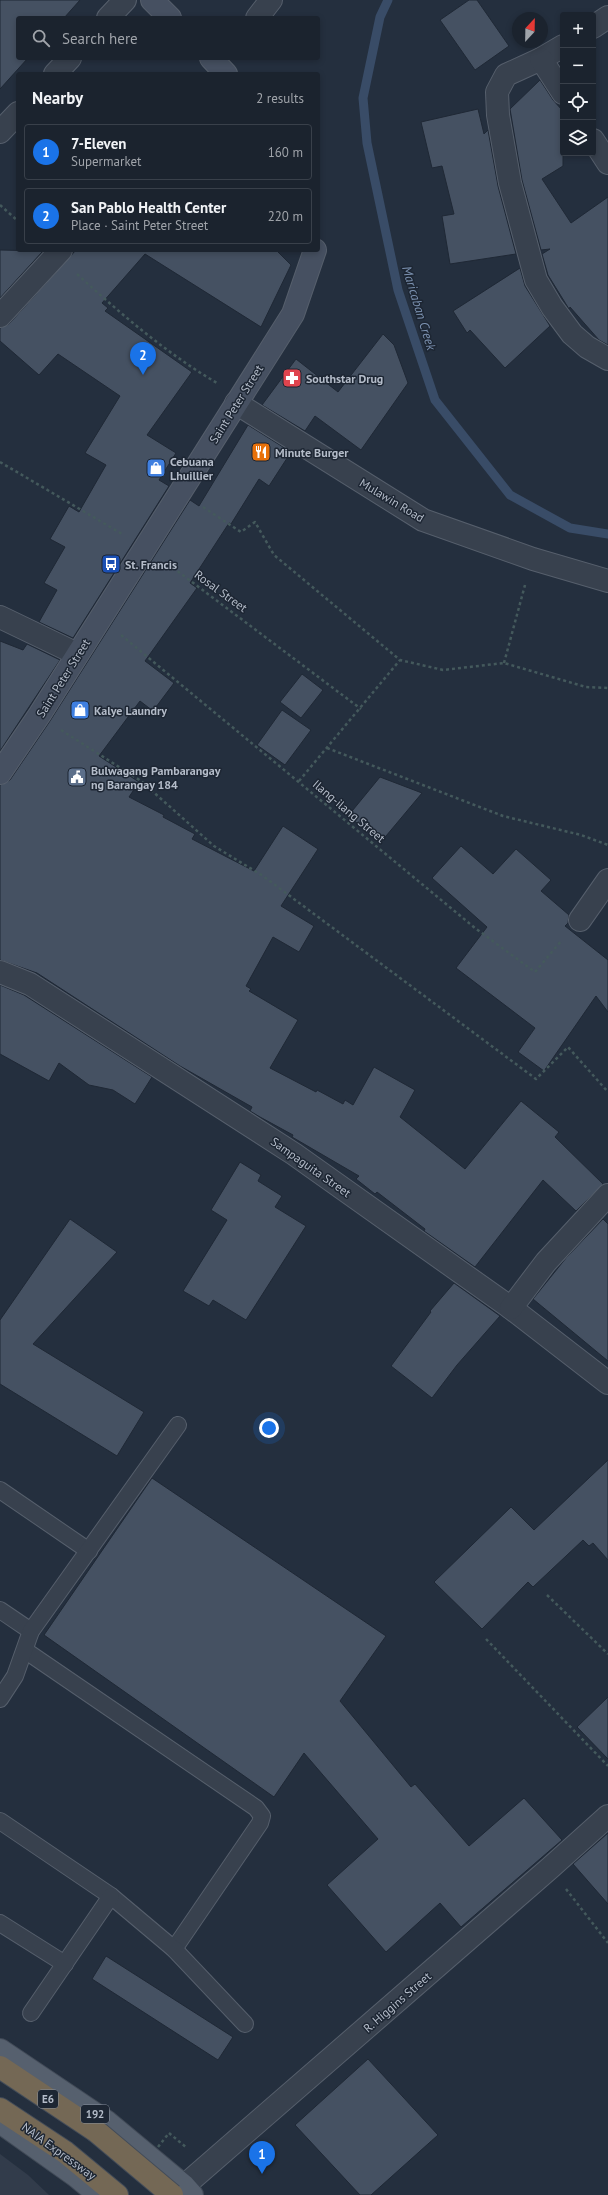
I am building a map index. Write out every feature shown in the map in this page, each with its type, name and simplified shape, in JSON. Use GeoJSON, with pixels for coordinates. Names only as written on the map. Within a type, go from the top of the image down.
{"type":"FeatureCollection","features":[{"type":"Feature","properties":{"kind":"highway","name":"E6"},"geometry":{"type":"LineString","coordinates":[[0,2067],[96,2131],[183,2192]]}},
{"type":"Feature","properties":{"kind":"highway","name":"NAIA Expressway"},"geometry":{"type":"LineString","coordinates":[[0,2109],[77,2162],[117,2195]]}},
{"type":"Feature","properties":{"kind":"highway"},"geometry":{"type":"LineString","coordinates":[[77,2162],[100,2195]]}},
{"type":"Feature","properties":{"kind":"main road","name":"192"},"geometry":{"type":"LineString","coordinates":[[0,2050],[107,2122],[183,2192]]}},
{"type":"Feature","properties":{"kind":"main road"},"geometry":{"type":"LineString","coordinates":[[0,2122],[100,2195]]}},
{"type":"Feature","properties":{"kind":"street"},"geometry":{"type":"LineString","coordinates":[[110,16],[125,0]]}},
{"type":"Feature","properties":{"kind":"street"},"geometry":{"type":"LineString","coordinates":[[152,0],[168,16]]}},
{"type":"Feature","properties":{"kind":"street"},"geometry":{"type":"LineString","coordinates":[[259,16],[271,0]]}},
{"type":"Feature","properties":{"kind":"street"},"geometry":{"type":"LineString","coordinates":[[596,25],[608,17]]}},
{"type":"Feature","properties":{"kind":"street"},"geometry":{"type":"LineString","coordinates":[[560,48],[541,59],[506,75],[497,92],[498,115],[510,183],[536,280],[552,307],[572,334],[587,347],[608,360]]}},
{"type":"Feature","properties":{"kind":"street"},"geometry":{"type":"LineString","coordinates":[[541,59],[560,88]]}},
{"type":"Feature","properties":{"kind":"street"},"geometry":{"type":"LineString","coordinates":[[57,72],[68,60]]}},
{"type":"Feature","properties":{"kind":"street"},"geometry":{"type":"LineString","coordinates":[[0,132],[16,115]]}},
{"type":"Feature","properties":{"kind":"street"},"geometry":{"type":"LineString","coordinates":[[596,145],[608,163]]}},
{"type":"Feature","properties":{"kind":"street","name":"Saint Peter Street"},"geometry":{"type":"LineString","coordinates":[[0,773],[39,715],[293,314],[314,252]]}},
{"type":"Feature","properties":{"kind":"street"},"geometry":{"type":"LineString","coordinates":[[0,316],[59,253]]}},
{"type":"Feature","properties":{"kind":"street","name":"Mulawin Road"},"geometry":{"type":"LineString","coordinates":[[239,400],[423,520],[533,559],[608,581]]}},
{"type":"Feature","properties":{"kind":"street"},"geometry":{"type":"LineString","coordinates":[[0,617],[77,654]]}},
{"type":"Feature","properties":{"kind":"street"},"geometry":{"type":"LineString","coordinates":[[580,920],[608,880]]}},
{"type":"Feature","properties":{"kind":"street","name":"Sampaguita Street"},"geometry":{"type":"LineString","coordinates":[[0,972],[30,984],[287,1150],[511,1308],[608,1383]]}},
{"type":"Feature","properties":{"kind":"street"},"geometry":{"type":"LineString","coordinates":[[511,1308],[546,1262],[608,1195]]}},
{"type":"Feature","properties":{"kind":"street","name":"R. Higgins Street"},"geometry":{"type":"LineString","coordinates":[[183,2192],[608,1816]]}},
{"type":"Feature","properties":{"kind":"lane"},"geometry":{"type":"LineString","coordinates":[[0,1699],[15,1676],[26,1651],[31,1631],[178,1425]]}},
{"type":"Feature","properties":{"kind":"lane"},"geometry":{"type":"LineString","coordinates":[[0,1490],[89,1551]]}},
{"type":"Feature","properties":{"kind":"lane"},"geometry":{"type":"LineString","coordinates":[[0,1610],[31,1631]]}},
{"type":"Feature","properties":{"kind":"lane"},"geometry":{"type":"LineString","coordinates":[[26,1651],[256,1808],[262,1816],[260,1823],[174,1949]]}},
{"type":"Feature","properties":{"kind":"lane"},"geometry":{"type":"LineString","coordinates":[[0,1821],[111,1896],[174,1949],[245,2024]]}},
{"type":"Feature","properties":{"kind":"lane"},"geometry":{"type":"LineString","coordinates":[[31,2013],[111,1896]]}},
{"type":"Feature","properties":{"kind":"lane"},"geometry":{"type":"LineString","coordinates":[[0,1923],[65,1964]]}},
{"type":"Feature","properties":{"kind":"path"},"geometry":{"type":"LineString","coordinates":[[0,205],[16,219]]}},
{"type":"Feature","properties":{"kind":"path"},"geometry":{"type":"LineString","coordinates":[[59,253],[126,318],[195,370],[239,400]]}},
{"type":"Feature","properties":{"kind":"path","name":"Rosal Street"},"geometry":{"type":"LineString","coordinates":[[0,462],[145,548],[271,640],[361,709]]}},
{"type":"Feature","properties":{"kind":"path"},"geometry":{"type":"LineString","coordinates":[[180,493],[241,532],[255,522],[274,556],[400,660],[443,670],[504,663],[586,687],[608,688]]}},
{"type":"Feature","properties":{"kind":"path"},"geometry":{"type":"LineString","coordinates":[[504,663],[533,559]]}},
{"type":"Feature","properties":{"kind":"path","name":"Ilang-ilang Street"},"geometry":{"type":"LineString","coordinates":[[100,618],[475,928],[535,972],[580,920]]}},
{"type":"Feature","properties":{"kind":"path"},"geometry":{"type":"LineString","coordinates":[[299,781],[361,709],[400,660]]}},
{"type":"Feature","properties":{"kind":"path"},"geometry":{"type":"LineString","coordinates":[[39,715],[141,781],[214,846],[263,876],[536,1079],[568,1047],[608,1092]]}},
{"type":"Feature","properties":{"kind":"path"},"geometry":{"type":"LineString","coordinates":[[327,748],[503,816],[581,835],[608,845]]}},
{"type":"Feature","properties":{"kind":"path"},"geometry":{"type":"LineString","coordinates":[[546,1595],[608,1654]]}},
{"type":"Feature","properties":{"kind":"path"},"geometry":{"type":"LineString","coordinates":[[486,1639],[608,1766]]}},
{"type":"Feature","properties":{"kind":"path"},"geometry":{"type":"LineString","coordinates":[[550,1868],[608,1942]]}},
{"type":"Feature","properties":{"kind":"path"},"geometry":{"type":"LineString","coordinates":[[169,2133],[191,2151]]}},
{"type":"Feature","properties":{"kind":"shaded area"},"geometry":{"type":"Polygon","coordinates":[[[0,2154],[28,2175],[49,2195],[0,2195],[0,2154]]]}},
{"type":"Feature","properties":{"kind":"building"},"geometry":{"type":"Polygon","coordinates":[[[0,0],[80,0],[66,16],[16,16],[16,60],[26,60],[0,89],[0,0]]]}},
{"type":"Feature","properties":{"kind":"building"},"geometry":{"type":"Polygon","coordinates":[[[469,0],[477,0],[509,46],[475,70],[440,20],[469,0]]]}},
{"type":"Feature","properties":{"kind":"building"},"geometry":{"type":"Polygon","coordinates":[[[540,80],[560,108],[560,156],[563,156],[563,166],[542,179],[571,223],[608,197],[608,345],[599,340],[570,307],[569,309],[548,275],[542,254],[550,249],[541,250],[522,180],[510,109],[540,80]]]}},
{"type":"Feature","properties":{"kind":"building"},"geometry":{"type":"Polygon","coordinates":[[[478,109],[484,134],[488,130],[498,186],[516,254],[450,264],[442,216],[454,214],[442,166],[432,168],[421,122],[478,109]]]}},
{"type":"Feature","properties":{"kind":"building"},"geometry":{"type":"Polygon","coordinates":[[[0,250],[16,250],[16,252],[42,252],[0,298],[0,250]]]}},
{"type":"Feature","properties":{"kind":"building"},"geometry":{"type":"Polygon","coordinates":[[[74,252],[278,252],[291,265],[261,327],[145,254],[102,303],[108,308],[105,311],[192,372],[147,435],[176,453],[159,480],[169,486],[73,638],[39,622],[57,590],[44,583],[65,547],[50,539],[69,506],[79,512],[106,465],[85,453],[120,396],[58,354],[39,375],[0,341],[0,328],[9,324],[74,252]]]}},
{"type":"Feature","properties":{"kind":"building"},"geometry":{"type":"Polygon","coordinates":[[[520,268],[525,286],[550,326],[505,368],[470,330],[467,333],[453,311],[520,268]]]}},
{"type":"Feature","properties":{"kind":"building"},"geometry":{"type":"Polygon","coordinates":[[[383,334],[394,345],[408,383],[361,450],[315,416],[305,431],[262,405],[296,359],[338,392],[383,334]]]}},
{"type":"Feature","properties":{"kind":"building"},"geometry":{"type":"Polygon","coordinates":[[[248,425],[291,452],[269,486],[259,479],[231,524],[229,523],[190,583],[197,588],[145,661],[174,683],[153,711],[140,701],[99,756],[139,782],[129,797],[164,815],[163,817],[195,834],[192,839],[254,871],[283,826],[318,849],[281,906],[314,926],[299,952],[273,937],[246,986],[251,989],[249,991],[298,1020],[270,1068],[316,1092],[317,1090],[343,1104],[345,1100],[353,1105],[374,1067],[415,1090],[400,1117],[465,1169],[521,1101],[559,1132],[555,1137],[603,1184],[576,1211],[543,1180],[475,1267],[424,1231],[425,1229],[377,1192],[375,1194],[356,1179],[359,1176],[292,1137],[293,1135],[250,1111],[252,1107],[180,1066],[37,973],[0,960],[0,785],[10,780],[50,721],[190,500],[199,506],[248,425]]]}},
{"type":"Feature","properties":{"kind":"building"},"geometry":{"type":"Polygon","coordinates":[[[0,641],[23,650],[27,644],[60,660],[0,751],[0,641]]]}},
{"type":"Feature","properties":{"kind":"building"},"geometry":{"type":"Polygon","coordinates":[[[302,674],[323,690],[301,718],[280,702],[302,674]]]}},
{"type":"Feature","properties":{"kind":"building"},"geometry":{"type":"Polygon","coordinates":[[[282,710],[311,730],[285,765],[257,745],[282,710]]]}},
{"type":"Feature","properties":{"kind":"building"},"geometry":{"type":"Polygon","coordinates":[[[380,777],[422,793],[381,842],[348,816],[380,777]]]}},
{"type":"Feature","properties":{"kind":"building"},"geometry":{"type":"Polygon","coordinates":[[[461,846],[493,874],[516,849],[551,880],[541,891],[569,915],[568,923],[565,926],[608,960],[608,1012],[596,996],[544,1071],[518,1052],[535,1028],[456,968],[487,927],[432,878],[461,846]]]}},
{"type":"Feature","properties":{"kind":"building"},"geometry":{"type":"Polygon","coordinates":[[[0,985],[24,995],[152,1077],[135,1104],[113,1090],[89,1085],[59,1063],[49,1081],[0,1054],[0,985]]]}},
{"type":"Feature","properties":{"kind":"building"},"geometry":{"type":"Polygon","coordinates":[[[240,1162],[261,1175],[258,1181],[282,1196],[275,1207],[306,1226],[246,1320],[213,1300],[209,1306],[183,1291],[227,1220],[211,1210],[240,1162]]]}},
{"type":"Feature","properties":{"kind":"building"},"geometry":{"type":"Polygon","coordinates":[[[70,1219],[117,1252],[33,1344],[144,1412],[117,1456],[0,1384],[0,1320],[70,1219]]]}},
{"type":"Feature","properties":{"kind":"building"},"geometry":{"type":"Polygon","coordinates":[[[603,1219],[608,1224],[608,1361],[533,1299],[566,1258],[603,1219]]]}},
{"type":"Feature","properties":{"kind":"building"},"geometry":{"type":"Polygon","coordinates":[[[454,1283],[500,1316],[457,1365],[432,1398],[391,1366],[431,1312],[430,1311],[454,1283]]]}},
{"type":"Feature","properties":{"kind":"building"},"geometry":{"type":"Polygon","coordinates":[[[608,1460],[608,1560],[593,1543],[589,1546],[583,1540],[533,1587],[528,1582],[482,1629],[434,1582],[511,1507],[534,1530],[608,1460]]]}},
{"type":"Feature","properties":{"kind":"building"},"geometry":{"type":"Polygon","coordinates":[[[152,1478],[386,1636],[340,1701],[411,1787],[415,1784],[469,1846],[524,1798],[562,1840],[461,1927],[440,1903],[386,1952],[327,1885],[378,1839],[304,1753],[274,1797],[44,1635],[152,1478]]]}},
{"type":"Feature","properties":{"kind":"building"},"geometry":{"type":"Polygon","coordinates":[[[608,1697],[608,1759],[577,1727],[608,1697]]]}},
{"type":"Feature","properties":{"kind":"building"},"geometry":{"type":"Polygon","coordinates":[[[608,1833],[608,1904],[573,1864],[608,1833]]]}},
{"type":"Feature","properties":{"kind":"building"},"geometry":{"type":"Polygon","coordinates":[[[106,1956],[233,2037],[218,2060],[92,1979],[106,1956]]]}},
{"type":"Feature","properties":{"kind":"building"},"geometry":{"type":"Polygon","coordinates":[[[368,2059],[438,2135],[371,2195],[360,2195],[295,2125],[368,2059]]]}},
{"type":"Feature","properties":{"kind":"waterway","name":"Maricaban Creek"},"geometry":{"type":"LineString","coordinates":[[388,0],[380,17],[363,98],[367,143],[398,290],[435,400],[510,495],[570,528],[608,534]]}},
{"type":"Feature","properties":{"kind":"place","name":"San Pablo Health Center"},"geometry":{"type":"Point","coordinates":[143,375]}},
{"type":"Feature","properties":{"kind":"place","name":"Southstar Drug"},"geometry":{"type":"Point","coordinates":[292,378]}},
{"type":"Feature","properties":{"kind":"place","name":"Minute Burger"},"geometry":{"type":"Point","coordinates":[261,452]}},
{"type":"Feature","properties":{"kind":"place","name":"Cebuana Lhuillier"},"geometry":{"type":"Point","coordinates":[156,468]}},
{"type":"Feature","properties":{"kind":"place","name":"St. Francis"},"geometry":{"type":"Point","coordinates":[111,564]}},
{"type":"Feature","properties":{"kind":"place","name":"Kalye Laundry"},"geometry":{"type":"Point","coordinates":[80,710]}},
{"type":"Feature","properties":{"kind":"place","name":"Bulwagang Pambarangay ng Barangay 184"},"geometry":{"type":"Point","coordinates":[77,777]}},
{"type":"Feature","properties":{"kind":"place","name":"7-Eleven"},"geometry":{"type":"Point","coordinates":[262,2174]}}]}
